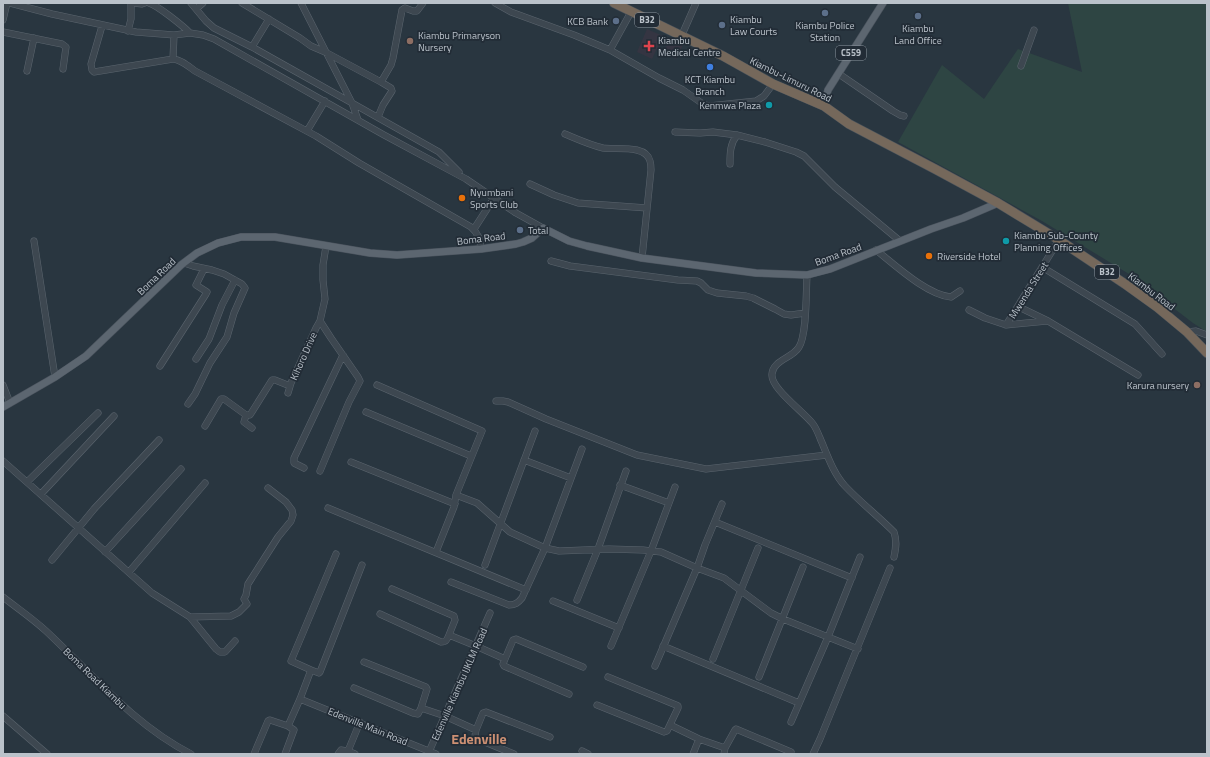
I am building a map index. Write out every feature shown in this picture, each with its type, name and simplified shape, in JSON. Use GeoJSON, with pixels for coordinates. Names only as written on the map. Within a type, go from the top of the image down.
{"type":"FeatureCollection","features":[{"type":"Feature","properties":{"kind":"highway","name":"Kiambu-Limuru Road"},"geometry":{"type":"LineString","coordinates":[[614,3],[722,56],[773,84],[824,106],[849,124],[998,203]]}},
{"type":"Feature","properties":{"kind":"highway","name":"Kiambu Road"},"geometry":{"type":"LineString","coordinates":[[998,203],[1130,287],[1187,332],[1207,353]]}},
{"type":"Feature","properties":{"kind":"main road","name":"C559"},"geometry":{"type":"LineString","coordinates":[[824,106],[828,90],[883,3]]}},
{"type":"Feature","properties":{"kind":"main road","name":"Boma Road"},"geometry":{"type":"LineString","coordinates":[[6,405],[55,377],[86,356],[184,263],[197,253],[218,243],[241,236],[275,237],[300,240],[370,253],[397,255],[481,249],[523,242],[532,238],[543,228],[569,241],[642,258],[756,273],[807,275],[830,269],[998,203]]}},
{"type":"Feature","properties":{"kind":"street"},"geometry":{"type":"LineString","coordinates":[[3,20],[7,3]]}},
{"type":"Feature","properties":{"kind":"street"},"geometry":{"type":"LineString","coordinates":[[10,3],[27,5],[102,26],[128,31],[174,35],[190,33],[210,37],[384,135],[466,178],[516,213],[543,228]]}},
{"type":"Feature","properties":{"kind":"street"},"geometry":{"type":"LineString","coordinates":[[128,31],[131,19],[132,3],[145,3]]}},
{"type":"Feature","properties":{"kind":"street"},"geometry":{"type":"LineString","coordinates":[[149,3],[157,6],[185,27],[190,33]]}},
{"type":"Feature","properties":{"kind":"street"},"geometry":{"type":"LineString","coordinates":[[190,3],[214,28],[252,47],[439,152],[466,178]]}},
{"type":"Feature","properties":{"kind":"street"},"geometry":{"type":"LineString","coordinates":[[196,9],[203,3]]}},
{"type":"Feature","properties":{"kind":"street"},"geometry":{"type":"LineString","coordinates":[[242,3],[311,46],[391,88],[392,89],[378,117]]}},
{"type":"Feature","properties":{"kind":"street"},"geometry":{"type":"LineString","coordinates":[[301,3],[352,103],[358,120]]}},
{"type":"Feature","properties":{"kind":"street"},"geometry":{"type":"LineString","coordinates":[[381,82],[391,65],[402,10],[405,8],[417,11],[423,3]]}},
{"type":"Feature","properties":{"kind":"street"},"geometry":{"type":"LineString","coordinates":[[495,3],[511,12],[610,50],[683,90],[703,104],[709,106],[756,101],[764,96],[773,84]]}},
{"type":"Feature","properties":{"kind":"street"},"geometry":{"type":"LineString","coordinates":[[681,37],[696,3]]}},
{"type":"Feature","properties":{"kind":"street"},"geometry":{"type":"LineString","coordinates":[[610,50],[631,12]]}},
{"type":"Feature","properties":{"kind":"street"},"geometry":{"type":"LineString","coordinates":[[252,47],[269,19]]}},
{"type":"Feature","properties":{"kind":"street"},"geometry":{"type":"LineString","coordinates":[[102,26],[91,64],[94,72],[173,59],[183,62],[195,71],[307,131],[359,163],[474,229],[480,238],[481,249]]}},
{"type":"Feature","properties":{"kind":"street"},"geometry":{"type":"LineString","coordinates":[[210,37],[214,28]]}},
{"type":"Feature","properties":{"kind":"street"},"geometry":{"type":"LineString","coordinates":[[1021,66],[1034,30]]}},
{"type":"Feature","properties":{"kind":"street"},"geometry":{"type":"LineString","coordinates":[[3,32],[58,42],[65,45],[66,52],[63,69]]}},
{"type":"Feature","properties":{"kind":"street"},"geometry":{"type":"LineString","coordinates":[[173,59],[174,35]]}},
{"type":"Feature","properties":{"kind":"street"},"geometry":{"type":"LineString","coordinates":[[27,71],[34,38]]}},
{"type":"Feature","properties":{"kind":"street"},"geometry":{"type":"LineString","coordinates":[[839,74],[893,111],[904,116]]}},
{"type":"Feature","properties":{"kind":"street"},"geometry":{"type":"LineString","coordinates":[[307,131],[325,101]]}},
{"type":"Feature","properties":{"kind":"street"},"geometry":{"type":"LineString","coordinates":[[384,135],[390,124]]}},
{"type":"Feature","properties":{"kind":"street"},"geometry":{"type":"LineString","coordinates":[[675,132],[713,132],[737,135],[796,152],[804,156],[835,187],[900,241]]}},
{"type":"Feature","properties":{"kind":"street"},"geometry":{"type":"LineString","coordinates":[[565,134],[604,148],[634,150],[640,151],[647,155],[650,160],[651,170],[642,258]]}},
{"type":"Feature","properties":{"kind":"street"},"geometry":{"type":"LineString","coordinates":[[730,164],[730,147],[737,135]]}},
{"type":"Feature","properties":{"kind":"street"},"geometry":{"type":"LineString","coordinates":[[530,184],[554,195],[578,202],[647,208]]}},
{"type":"Feature","properties":{"kind":"street"},"geometry":{"type":"LineString","coordinates":[[474,229],[494,198]]}},
{"type":"Feature","properties":{"kind":"street","name":"Mwenda Street"},"geometry":{"type":"LineString","coordinates":[[968,310],[1006,325],[1019,307],[1058,240]]}},
{"type":"Feature","properties":{"kind":"street"},"geometry":{"type":"LineString","coordinates":[[34,241],[55,377]]}},
{"type":"Feature","properties":{"kind":"street","name":"Kihoro Drive"},"geometry":{"type":"LineString","coordinates":[[246,415],[251,414],[272,380],[275,380],[289,390],[320,321],[325,299],[323,265],[326,246]]}},
{"type":"Feature","properties":{"kind":"street"},"geometry":{"type":"LineString","coordinates":[[876,250],[924,286],[944,297],[952,297],[960,291]]}},
{"type":"Feature","properties":{"kind":"street"},"geometry":{"type":"LineString","coordinates":[[551,261],[570,266],[678,280],[697,281],[708,290],[717,293],[753,298],[784,314],[791,315],[805,313]]}},
{"type":"Feature","properties":{"kind":"street"},"geometry":{"type":"LineString","coordinates":[[184,263],[224,274],[242,284],[245,288],[234,313],[227,337],[210,363],[195,394],[188,404]]}},
{"type":"Feature","properties":{"kind":"street"},"geometry":{"type":"LineString","coordinates":[[1042,267],[1135,324],[1162,354]]}},
{"type":"Feature","properties":{"kind":"street"},"geometry":{"type":"LineString","coordinates":[[160,366],[206,294],[205,290],[196,285],[204,269]]}},
{"type":"Feature","properties":{"kind":"street"},"geometry":{"type":"LineString","coordinates":[[807,275],[802,342],[796,352],[773,369],[771,375],[772,380],[777,388],[814,425],[837,476],[844,486],[894,532],[897,546],[894,557]]}},
{"type":"Feature","properties":{"kind":"street"},"geometry":{"type":"LineString","coordinates":[[196,360],[209,339],[222,305],[235,280]]}},
{"type":"Feature","properties":{"kind":"street"},"geometry":{"type":"LineString","coordinates":[[1019,307],[1048,321],[1138,375]]}},
{"type":"Feature","properties":{"kind":"street"},"geometry":{"type":"LineString","coordinates":[[320,321],[360,381],[346,408],[320,471]]}},
{"type":"Feature","properties":{"kind":"street"},"geometry":{"type":"LineString","coordinates":[[1006,325],[1048,321]]}},
{"type":"Feature","properties":{"kind":"street"},"geometry":{"type":"LineString","coordinates":[[1187,332],[1196,331],[1207,335]]}},
{"type":"Feature","properties":{"kind":"street"},"geometry":{"type":"LineString","coordinates":[[304,468],[294,463],[294,458],[343,355]]}},
{"type":"Feature","properties":{"kind":"street"},"geometry":{"type":"LineString","coordinates":[[3,385],[6,405]]}},
{"type":"Feature","properties":{"kind":"street"},"geometry":{"type":"LineString","coordinates":[[377,386],[482,431],[456,495],[436,552]]}},
{"type":"Feature","properties":{"kind":"street"},"geometry":{"type":"LineString","coordinates":[[205,426],[222,399],[224,399],[246,415],[244,422],[252,428]]}},
{"type":"Feature","properties":{"kind":"street"},"geometry":{"type":"LineString","coordinates":[[496,401],[508,402],[546,419],[637,455],[706,469],[827,455]]}},
{"type":"Feature","properties":{"kind":"street"},"geometry":{"type":"LineString","coordinates":[[366,412],[471,456]]}},
{"type":"Feature","properties":{"kind":"street"},"geometry":{"type":"LineString","coordinates":[[27,482],[98,413]]}},
{"type":"Feature","properties":{"kind":"street"},"geometry":{"type":"LineString","coordinates":[[41,494],[114,416]]}},
{"type":"Feature","properties":{"kind":"street"},"geometry":{"type":"LineString","coordinates":[[485,564],[535,431]]}},
{"type":"Feature","properties":{"kind":"street"},"geometry":{"type":"LineString","coordinates":[[52,560],[78,527],[159,440]]}},
{"type":"Feature","properties":{"kind":"street"},"geometry":{"type":"LineString","coordinates":[[451,582],[509,605],[515,605],[519,602],[545,548],[582,449]]}},
{"type":"Feature","properties":{"kind":"street"},"geometry":{"type":"LineString","coordinates":[[524,460],[571,478]]}},
{"type":"Feature","properties":{"kind":"street"},"geometry":{"type":"LineString","coordinates":[[3,461],[152,592],[190,617],[216,649],[220,652],[225,652],[235,641]]}},
{"type":"Feature","properties":{"kind":"street"},"geometry":{"type":"LineString","coordinates":[[351,462],[454,504]]}},
{"type":"Feature","properties":{"kind":"street"},"geometry":{"type":"LineString","coordinates":[[105,552],[181,469]]}},
{"type":"Feature","properties":{"kind":"street"},"geometry":{"type":"LineString","coordinates":[[577,600],[598,549],[626,471]]}},
{"type":"Feature","properties":{"kind":"street"},"geometry":{"type":"LineString","coordinates":[[129,572],[205,483]]}},
{"type":"Feature","properties":{"kind":"street"},"geometry":{"type":"LineString","coordinates":[[620,485],[668,503]]}},
{"type":"Feature","properties":{"kind":"street"},"geometry":{"type":"LineString","coordinates":[[611,646],[651,551],[675,487]]}},
{"type":"Feature","properties":{"kind":"street"},"geometry":{"type":"LineString","coordinates":[[190,617],[231,616],[239,612],[247,604],[244,599],[248,584],[278,537],[291,521],[293,515],[292,510],[286,502],[268,488]]}},
{"type":"Feature","properties":{"kind":"street"},"geometry":{"type":"LineString","coordinates":[[456,495],[477,503],[510,532],[545,548],[560,551],[598,549],[661,552],[724,578],[771,613],[857,650]]}},
{"type":"Feature","properties":{"kind":"street"},"geometry":{"type":"LineString","coordinates":[[655,666],[697,568],[722,504]]}},
{"type":"Feature","properties":{"kind":"street"},"geometry":{"type":"LineString","coordinates":[[328,508],[526,590]]}},
{"type":"Feature","properties":{"kind":"street"},"geometry":{"type":"LineString","coordinates":[[715,522],[852,578]]}},
{"type":"Feature","properties":{"kind":"street"},"geometry":{"type":"LineString","coordinates":[[713,659],[758,548]]}},
{"type":"Feature","properties":{"kind":"street"},"geometry":{"type":"LineString","coordinates":[[336,554],[291,661],[311,670],[320,672],[362,565]]}},
{"type":"Feature","properties":{"kind":"street"},"geometry":{"type":"LineString","coordinates":[[792,722],[860,557]]}},
{"type":"Feature","properties":{"kind":"street"},"geometry":{"type":"LineString","coordinates":[[759,677],[803,567]]}},
{"type":"Feature","properties":{"kind":"street"},"geometry":{"type":"LineString","coordinates":[[813,754],[890,568]]}},
{"type":"Feature","properties":{"kind":"street"},"geometry":{"type":"LineString","coordinates":[[380,614],[441,642],[447,640],[449,636],[456,620],[454,616],[392,589]]}},
{"type":"Feature","properties":{"kind":"street","name":"Boma Road Kiambu"},"geometry":{"type":"LineString","coordinates":[[3,597],[45,630],[147,726],[191,754]]}},
{"type":"Feature","properties":{"kind":"street"},"geometry":{"type":"LineString","coordinates":[[553,601],[619,628]]}},
{"type":"Feature","properties":{"kind":"street","name":"Edenville Kiambu IJKLM Road"},"geometry":{"type":"LineString","coordinates":[[428,753],[490,613]]}},
{"type":"Feature","properties":{"kind":"street"},"geometry":{"type":"LineString","coordinates":[[449,636],[505,659]]}},
{"type":"Feature","properties":{"kind":"street"},"geometry":{"type":"LineString","coordinates":[[569,694],[504,666],[503,664],[513,640],[516,639],[583,667]]}},
{"type":"Feature","properties":{"kind":"street"},"geometry":{"type":"LineString","coordinates":[[663,646],[799,703]]}},
{"type":"Feature","properties":{"kind":"street"},"geometry":{"type":"LineString","coordinates":[[354,688],[416,714],[418,714],[421,708],[427,689],[426,687],[364,662]]}},
{"type":"Feature","properties":{"kind":"street"},"geometry":{"type":"LineString","coordinates":[[288,726],[311,670]]}},
{"type":"Feature","properties":{"kind":"street"},"geometry":{"type":"LineString","coordinates":[[597,705],[664,732],[667,731],[678,708],[678,706],[608,677]]}},
{"type":"Feature","properties":{"kind":"street","name":"Edenville Main Road"},"geometry":{"type":"LineString","coordinates":[[300,699],[360,722],[428,753],[436,754]]}},
{"type":"Feature","properties":{"kind":"street"},"geometry":{"type":"LineString","coordinates":[[421,708],[445,716],[476,730]]}},
{"type":"Feature","properties":{"kind":"street"},"geometry":{"type":"LineString","coordinates":[[514,754],[474,736],[483,713],[486,712],[550,737]]}},
{"type":"Feature","properties":{"kind":"street"},"geometry":{"type":"LineString","coordinates":[[3,716],[47,754]]}},
{"type":"Feature","properties":{"kind":"street"},"geometry":{"type":"LineString","coordinates":[[254,754],[268,721],[270,720],[288,726],[294,730],[285,754]]}},
{"type":"Feature","properties":{"kind":"street"},"geometry":{"type":"LineString","coordinates":[[348,751],[360,722]]}},
{"type":"Feature","properties":{"kind":"street"},"geometry":{"type":"LineString","coordinates":[[670,725],[725,751],[736,729],[791,752]]}},
{"type":"Feature","properties":{"kind":"street"},"geometry":{"type":"LineString","coordinates":[[693,754],[699,739]]}},
{"type":"Feature","properties":{"kind":"street"},"geometry":{"type":"LineString","coordinates":[[338,754],[341,750],[355,754]]}},
{"type":"Feature","properties":{"kind":"street"},"geometry":{"type":"LineString","coordinates":[[582,751],[588,754]]}},
{"type":"Feature","properties":{"kind":"shaded area","name":"Kiambu Medical Centre"},"geometry":{"type":"Polygon","coordinates":[[[647,29],[663,36],[652,59],[637,52],[647,29]]]}},
{"type":"Feature","properties":{"kind":"shaded area"},"geometry":{"type":"Polygon","coordinates":[[[664,36],[683,45],[676,59],[663,53],[667,45],[661,42],[664,36]]]}},
{"type":"Feature","properties":{"kind":"green space"},"geometry":{"type":"Polygon","coordinates":[[[1068,3],[1207,3],[1207,332],[1129,274],[1042,221],[898,142],[942,65],[984,99],[1018,49],[1082,72],[1068,3]]]}},
{"type":"Feature","properties":{"kind":"place","name":"Kiambu Police Station"},"geometry":{"type":"Point","coordinates":[825,13]}},
{"type":"Feature","properties":{"kind":"place","name":"Kiambu Land Office"},"geometry":{"type":"Point","coordinates":[918,16]}},
{"type":"Feature","properties":{"kind":"place","name":"KCB Bank"},"geometry":{"type":"Point","coordinates":[616,21]}},
{"type":"Feature","properties":{"kind":"place","name":"Kiambu Law Courts"},"geometry":{"type":"Point","coordinates":[722,25]}},
{"type":"Feature","properties":{"kind":"place","name":"Kiambu Primaryson Nursery"},"geometry":{"type":"Point","coordinates":[410,41]}},
{"type":"Feature","properties":{"kind":"place","name":"Kiambu Medical Centre"},"geometry":{"type":"Point","coordinates":[649,46]}},
{"type":"Feature","properties":{"kind":"place","name":"KCT Kiambu Branch"},"geometry":{"type":"Point","coordinates":[710,67]}},
{"type":"Feature","properties":{"kind":"place","name":"Kenmwa Plaza"},"geometry":{"type":"Point","coordinates":[769,105]}},
{"type":"Feature","properties":{"kind":"place","name":"Nyumbani Sports Club"},"geometry":{"type":"Point","coordinates":[462,198]}},
{"type":"Feature","properties":{"kind":"place","name":"Total"},"geometry":{"type":"Point","coordinates":[520,230]}},
{"type":"Feature","properties":{"kind":"place","name":"Kiambu Sub-County Planning Offices"},"geometry":{"type":"Point","coordinates":[1006,241]}},
{"type":"Feature","properties":{"kind":"place","name":"Riverside Hotel"},"geometry":{"type":"Point","coordinates":[929,256]}},
{"type":"Feature","properties":{"kind":"place","name":"Karura nursery"},"geometry":{"type":"Point","coordinates":[1197,385]}},
{"type":"Feature","properties":{"kind":"district","name":"Edenville"},"geometry":{"type":"Point","coordinates":[479,739]}}]}
